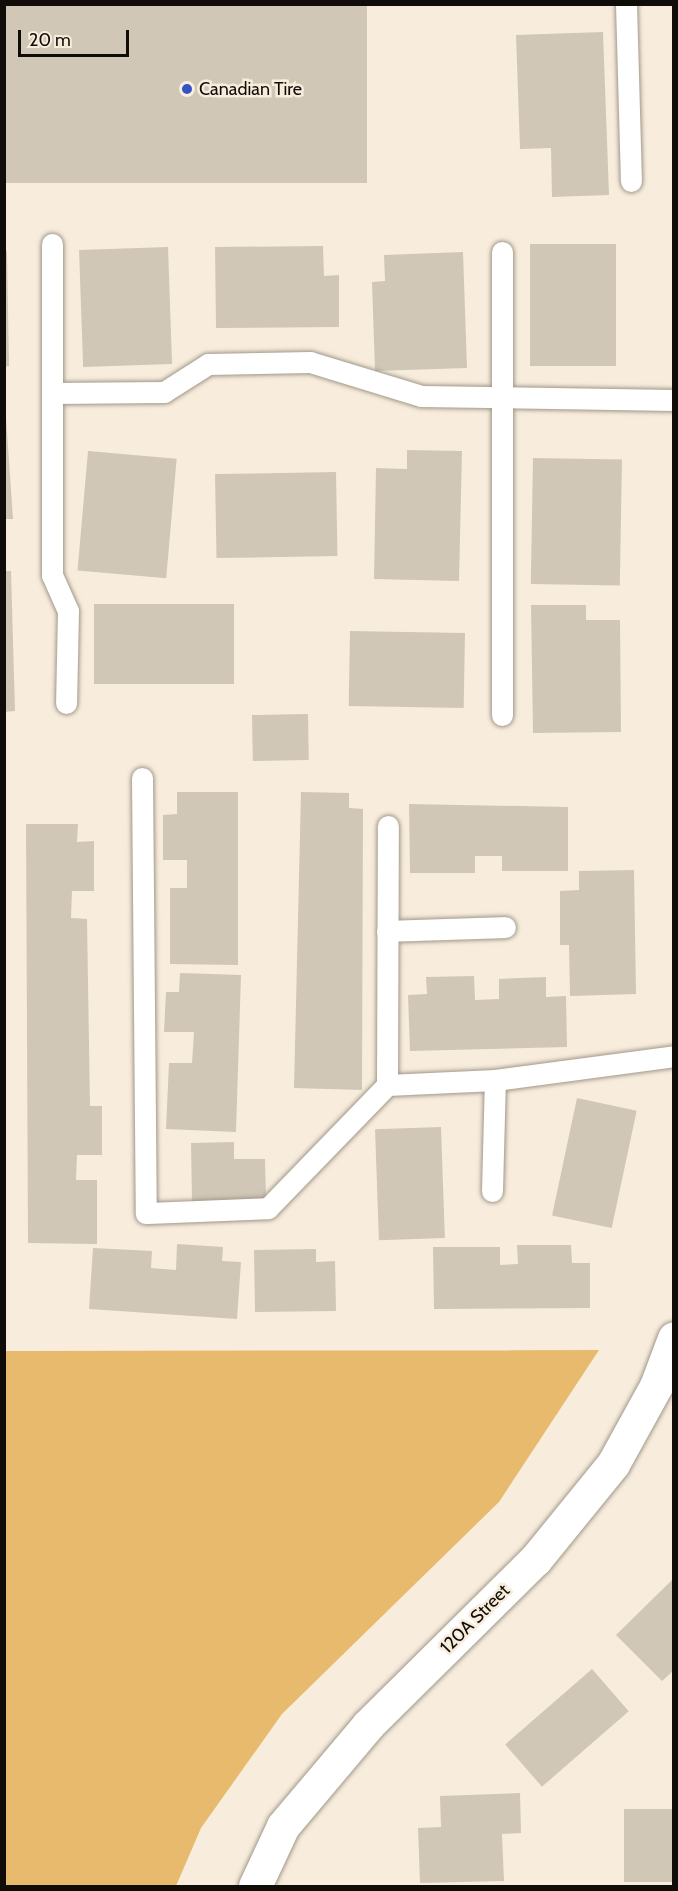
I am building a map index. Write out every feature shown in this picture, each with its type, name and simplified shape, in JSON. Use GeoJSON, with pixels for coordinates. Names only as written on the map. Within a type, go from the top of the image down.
{"type":"FeatureCollection","features":[{"type":"Feature","properties":{"kind":"street","name":"120A Street"},"geometry":{"type":"LineString","coordinates":[[255,1887],[283,1826],[368,1725],[535,1560],[613,1464],[656,1386],[674,1338]]}},
{"type":"Feature","properties":{"kind":"lane"},"geometry":{"type":"LineString","coordinates":[[626,4],[631,181]]}},
{"type":"Feature","properties":{"kind":"lane"},"geometry":{"type":"LineString","coordinates":[[52,244],[52,575],[68,611],[66,703]]}},
{"type":"Feature","properties":{"kind":"lane"},"geometry":{"type":"LineString","coordinates":[[502,252],[502,715]]}},
{"type":"Feature","properties":{"kind":"lane"},"geometry":{"type":"LineString","coordinates":[[52,393],[164,392],[208,364],[310,362],[421,396],[674,400]]}},
{"type":"Feature","properties":{"kind":"lane"},"geometry":{"type":"LineString","coordinates":[[142,778],[146,1213],[268,1208],[387,1085],[495,1080],[674,1056]]}},
{"type":"Feature","properties":{"kind":"lane"},"geometry":{"type":"LineString","coordinates":[[387,1085],[388,826]]}},
{"type":"Feature","properties":{"kind":"lane"},"geometry":{"type":"LineString","coordinates":[[387,931],[505,927]]}},
{"type":"Feature","properties":{"kind":"lane"},"geometry":{"type":"LineString","coordinates":[[492,1191],[495,1080]]}},
{"type":"Feature","properties":{"kind":"shaded area"},"geometry":{"type":"Polygon","coordinates":[[[599,1350],[499,1502],[282,1714],[201,1828],[176,1886],[5,1886],[5,1351],[599,1350]]]}},
{"type":"Feature","properties":{"kind":"building","name":"Canadian Tire"},"geometry":{"type":"Polygon","coordinates":[[[4,4],[367,4],[367,183],[4,183],[4,4]]]}},
{"type":"Feature","properties":{"kind":"building"},"geometry":{"type":"Polygon","coordinates":[[[603,32],[609,195],[552,197],[551,148],[520,149],[516,35],[603,32]]]}},
{"type":"Feature","properties":{"kind":"building"},"geometry":{"type":"Polygon","coordinates":[[[530,244],[616,244],[616,366],[530,366],[530,244]]]}},
{"type":"Feature","properties":{"kind":"building"},"geometry":{"type":"Polygon","coordinates":[[[323,246],[324,276],[339,275],[339,327],[216,328],[215,247],[323,246]]]}},
{"type":"Feature","properties":{"kind":"building"},"geometry":{"type":"Polygon","coordinates":[[[168,247],[172,364],[83,367],[79,250],[168,247]]]}},
{"type":"Feature","properties":{"kind":"building"},"geometry":{"type":"Polygon","coordinates":[[[7,251],[9,366],[4,367],[4,252],[7,251]]]}},
{"type":"Feature","properties":{"kind":"building"},"geometry":{"type":"Polygon","coordinates":[[[463,252],[467,368],[375,371],[372,282],[385,281],[384,255],[463,252]]]}},
{"type":"Feature","properties":{"kind":"building"},"geometry":{"type":"Polygon","coordinates":[[[4,388],[13,519],[4,519],[4,388]]]}},
{"type":"Feature","properties":{"kind":"building"},"geometry":{"type":"Polygon","coordinates":[[[407,450],[462,451],[459,581],[374,579],[376,468],[407,469],[407,450]]]}},
{"type":"Feature","properties":{"kind":"building"},"geometry":{"type":"Polygon","coordinates":[[[88,451],[177,459],[166,578],[78,571],[88,451]]]}},
{"type":"Feature","properties":{"kind":"building"},"geometry":{"type":"Polygon","coordinates":[[[533,458],[622,460],[620,586],[531,584],[533,458]]]}},
{"type":"Feature","properties":{"kind":"building"},"geometry":{"type":"Polygon","coordinates":[[[336,472],[337,556],[216,558],[215,474],[336,472]]]}},
{"type":"Feature","properties":{"kind":"building"},"geometry":{"type":"Polygon","coordinates":[[[4,571],[11,571],[15,711],[4,712],[4,571]]]}},
{"type":"Feature","properties":{"kind":"building"},"geometry":{"type":"Polygon","coordinates":[[[94,604],[234,604],[234,684],[94,684],[94,604]]]}},
{"type":"Feature","properties":{"kind":"building"},"geometry":{"type":"Polygon","coordinates":[[[531,605],[586,605],[586,620],[620,620],[621,732],[533,733],[531,605]]]}},
{"type":"Feature","properties":{"kind":"building"},"geometry":{"type":"Polygon","coordinates":[[[350,631],[465,633],[464,708],[349,706],[350,631]]]}},
{"type":"Feature","properties":{"kind":"building"},"geometry":{"type":"Polygon","coordinates":[[[308,714],[309,760],[253,761],[252,715],[308,714]]]}},
{"type":"Feature","properties":{"kind":"building"},"geometry":{"type":"Polygon","coordinates":[[[177,792],[238,792],[238,965],[170,964],[170,888],[187,888],[187,860],[163,860],[163,815],[177,814],[177,792]]]}},
{"type":"Feature","properties":{"kind":"building"},"geometry":{"type":"Polygon","coordinates":[[[301,792],[349,793],[349,808],[363,809],[362,1090],[294,1088],[301,792]]]}},
{"type":"Feature","properties":{"kind":"building"},"geometry":{"type":"Polygon","coordinates":[[[409,804],[568,807],[568,871],[502,871],[502,856],[475,856],[475,873],[410,873],[409,804]]]}},
{"type":"Feature","properties":{"kind":"building"},"geometry":{"type":"Polygon","coordinates":[[[26,824],[78,824],[77,842],[94,841],[94,891],[72,891],[71,918],[87,919],[90,1106],[102,1106],[102,1155],[77,1155],[76,1180],[97,1180],[97,1244],[28,1243],[26,824]]]}},
{"type":"Feature","properties":{"kind":"building"},"geometry":{"type":"Polygon","coordinates":[[[634,870],[636,994],[570,996],[569,945],[560,945],[560,891],[579,890],[579,871],[634,870]]]}},
{"type":"Feature","properties":{"kind":"building"},"geometry":{"type":"Polygon","coordinates":[[[180,973],[241,975],[236,1132],[166,1129],[169,1063],[192,1063],[194,1032],[164,1032],[166,992],[179,992],[180,973]]]}},
{"type":"Feature","properties":{"kind":"building"},"geometry":{"type":"Polygon","coordinates":[[[474,976],[475,1000],[499,999],[499,979],[546,977],[546,997],[566,996],[567,1047],[410,1051],[408,995],[427,994],[426,977],[474,976]]]}},
{"type":"Feature","properties":{"kind":"building"},"geometry":{"type":"Polygon","coordinates":[[[577,1098],[637,1111],[612,1228],[552,1215],[577,1098]]]}},
{"type":"Feature","properties":{"kind":"building"},"geometry":{"type":"Polygon","coordinates":[[[441,1127],[445,1238],[379,1240],[375,1129],[441,1127]]]}},
{"type":"Feature","properties":{"kind":"building"},"geometry":{"type":"Polygon","coordinates":[[[234,1142],[234,1159],[265,1159],[266,1199],[192,1202],[191,1143],[234,1142]]]}},
{"type":"Feature","properties":{"kind":"building"},"geometry":{"type":"Polygon","coordinates":[[[177,1244],[223,1247],[222,1261],[241,1262],[237,1319],[89,1309],[93,1248],[152,1251],[151,1268],[176,1270],[177,1244]]]}},
{"type":"Feature","properties":{"kind":"building"},"geometry":{"type":"Polygon","coordinates":[[[517,1245],[571,1245],[572,1263],[590,1263],[590,1308],[434,1309],[433,1247],[500,1247],[500,1265],[518,1264],[517,1245]]]}},
{"type":"Feature","properties":{"kind":"building"},"geometry":{"type":"Polygon","coordinates":[[[316,1249],[316,1262],[335,1261],[336,1311],[255,1312],[254,1250],[316,1249]]]}},
{"type":"Feature","properties":{"kind":"building"},"geometry":{"type":"Polygon","coordinates":[[[674,1578],[674,1670],[662,1681],[616,1635],[674,1578]]]}},
{"type":"Feature","properties":{"kind":"building"},"geometry":{"type":"Polygon","coordinates":[[[592,1669],[629,1711],[542,1787],[505,1744],[592,1669]]]}},
{"type":"Feature","properties":{"kind":"building"},"geometry":{"type":"Polygon","coordinates":[[[520,1793],[521,1833],[502,1834],[504,1881],[420,1883],[418,1828],[441,1827],[440,1796],[520,1793]]]}},
{"type":"Feature","properties":{"kind":"building"},"geometry":{"type":"Polygon","coordinates":[[[624,1809],[674,1809],[674,1882],[624,1882],[624,1809]]]}},
{"type":"Feature","properties":{"kind":"place","name":"Canadian Tire"},"geometry":{"type":"Point","coordinates":[187,89]}}]}
